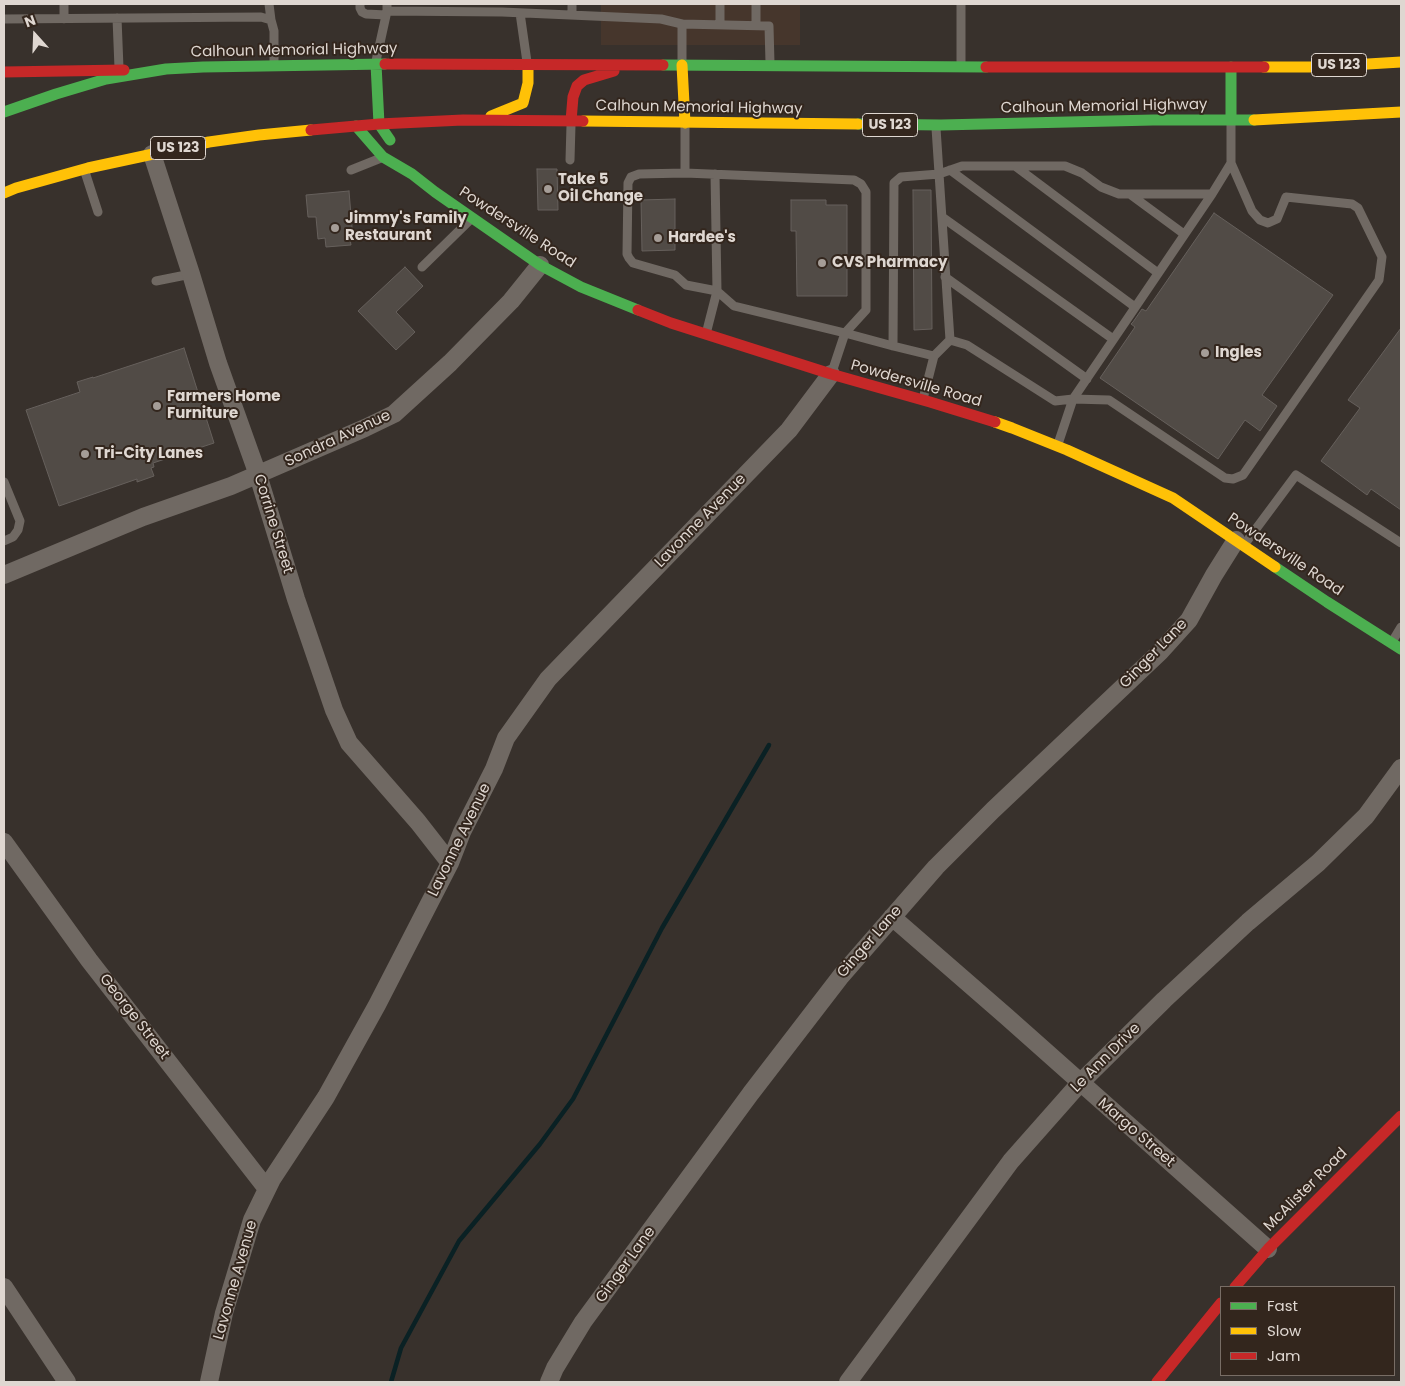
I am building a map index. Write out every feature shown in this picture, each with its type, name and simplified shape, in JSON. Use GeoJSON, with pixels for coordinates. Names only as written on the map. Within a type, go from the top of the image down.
{"type":"FeatureCollection","features":[{"type":"Feature","properties":{"kind":"main road","name":"Calhoun Memorial Highway"},"geometry":{"type":"LineString","coordinates":[[4,112],[106,79],[166,69],[203,67],[376,64],[1318,67],[1401,62]]}},
{"type":"Feature","properties":{"kind":"main road"},"geometry":{"type":"LineString","coordinates":[[376,64],[379,124]]}},
{"type":"Feature","properties":{"kind":"main road"},"geometry":{"type":"LineString","coordinates":[[480,120],[523,103],[528,83],[528,65]]}},
{"type":"Feature","properties":{"kind":"main road"},"geometry":{"type":"LineString","coordinates":[[571,121],[573,97],[577,86],[584,80],[634,65]]}},
{"type":"Feature","properties":{"kind":"main road"},"geometry":{"type":"LineString","coordinates":[[682,65],[685,123]]}},
{"type":"Feature","properties":{"kind":"main road"},"geometry":{"type":"LineString","coordinates":[[1231,67],[1231,120]]}},
{"type":"Feature","properties":{"kind":"main road"},"geometry":{"type":"LineString","coordinates":[[4,72],[166,69]]}},
{"type":"Feature","properties":{"kind":"main road","name":"Calhoun Memorial Highway"},"geometry":{"type":"LineString","coordinates":[[4,193],[84,169],[209,142],[251,136],[379,124],[480,120],[936,125],[1153,120],[1270,120],[1401,112]]}},
{"type":"Feature","properties":{"kind":"main road","name":"Powdersville Road"},"geometry":{"type":"LineString","coordinates":[[379,124],[412,174]]}},
{"type":"Feature","properties":{"kind":"main road","name":"Powdersville Road"},"geometry":{"type":"LineString","coordinates":[[356,126],[383,157],[412,174],[540,264],[581,286],[671,323],[831,374],[1012,428],[1057,446],[1173,498],[1396,646]]}},
{"type":"Feature","properties":{"kind":"main road"},"geometry":{"type":"LineString","coordinates":[[4,182],[30,184]]}},
{"type":"Feature","properties":{"kind":"main road","name":"McAlister Road"},"geometry":{"type":"LineString","coordinates":[[1236,1286],[1268,1250],[1401,1116]]}},
{"type":"Feature","properties":{"kind":"main road"},"geometry":{"type":"LineString","coordinates":[[1157,1382],[1220,1304]]}},
{"type":"Feature","properties":{"kind":"street","name":"Corrine Street"},"geometry":{"type":"LineString","coordinates":[[152,154],[218,363],[258,475],[296,600],[330,701],[349,744],[418,822],[450,863]]}},
{"type":"Feature","properties":{"kind":"street","name":"Sondra Avenue"},"geometry":{"type":"LineString","coordinates":[[4,575],[143,517],[258,475],[394,414],[450,363],[511,301],[540,264]]}},
{"type":"Feature","properties":{"kind":"street","name":"Lavonne Avenue"},"geometry":{"type":"LineString","coordinates":[[209,1382],[224,1313],[252,1220],[272,1179],[331,1088],[377,1005],[450,863],[462,832],[494,769],[506,738],[548,679],[789,430],[831,374]]}},
{"type":"Feature","properties":{"kind":"street","name":"Ginger Lane"},"geometry":{"type":"LineString","coordinates":[[549,1382],[584,1322],[751,1093],[841,976],[936,868],[993,810],[1160,652],[1189,620],[1214,575],[1240,543]]}},
{"type":"Feature","properties":{"kind":"street","name":"Le Ann Drive"},"geometry":{"type":"LineString","coordinates":[[848,1382],[1011,1161],[1080,1082],[1248,922],[1318,863],[1366,816],[1401,768]]}},
{"type":"Feature","properties":{"kind":"street","name":"George Street"},"geometry":{"type":"LineString","coordinates":[[4,842],[90,960],[267,1189]]}},
{"type":"Feature","properties":{"kind":"street","name":"Margo Street"},"geometry":{"type":"LineString","coordinates":[[892,917],[1268,1250]]}},
{"type":"Feature","properties":{"kind":"street"},"geometry":{"type":"LineString","coordinates":[[4,1287],[67,1382]]}},
{"type":"Feature","properties":{"kind":"lane"},"geometry":{"type":"LineString","coordinates":[[64,4],[64,18]]}},
{"type":"Feature","properties":{"kind":"lane"},"geometry":{"type":"LineString","coordinates":[[269,4],[274,31],[274,66]]}},
{"type":"Feature","properties":{"kind":"lane"},"geometry":{"type":"LineString","coordinates":[[360,4],[362,12],[366,14],[387,10],[502,8],[572,14],[661,18],[682,24],[769,26],[771,66]]}},
{"type":"Feature","properties":{"kind":"lane"},"geometry":{"type":"LineString","coordinates":[[572,4],[572,14]]}},
{"type":"Feature","properties":{"kind":"lane"},"geometry":{"type":"LineString","coordinates":[[720,4],[720,24]]}},
{"type":"Feature","properties":{"kind":"lane"},"geometry":{"type":"LineString","coordinates":[[756,4],[756,25]]}},
{"type":"Feature","properties":{"kind":"lane"},"geometry":{"type":"LineString","coordinates":[[961,4],[961,67]]}},
{"type":"Feature","properties":{"kind":"lane"},"geometry":{"type":"LineString","coordinates":[[376,64],[387,10]]}},
{"type":"Feature","properties":{"kind":"lane"},"geometry":{"type":"LineString","coordinates":[[525,10],[528,65]]}},
{"type":"Feature","properties":{"kind":"lane"},"geometry":{"type":"LineString","coordinates":[[4,19],[261,17],[271,20]]}},
{"type":"Feature","properties":{"kind":"lane"},"geometry":{"type":"LineString","coordinates":[[117,18],[119,70]]}},
{"type":"Feature","properties":{"kind":"lane"},"geometry":{"type":"LineString","coordinates":[[682,24],[682,65]]}},
{"type":"Feature","properties":{"kind":"lane"},"geometry":{"type":"LineString","coordinates":[[950,340],[967,345],[1055,401],[1073,399],[1109,400],[1224,478],[1233,479],[1242,475],[1379,280],[1382,257],[1358,208],[1352,204],[1286,197],[1277,219],[1268,223],[1260,220],[1252,211],[1231,163],[1231,120]]}},
{"type":"Feature","properties":{"kind":"lane"},"geometry":{"type":"LineString","coordinates":[[570,160],[571,121]]}},
{"type":"Feature","properties":{"kind":"lane"},"geometry":{"type":"LineString","coordinates":[[685,123],[685,173]]}},
{"type":"Feature","properties":{"kind":"lane"},"geometry":{"type":"LineString","coordinates":[[923,400],[934,356],[950,340],[936,125]]}},
{"type":"Feature","properties":{"kind":"lane"},"geometry":{"type":"LineString","coordinates":[[351,170],[383,157]]}},
{"type":"Feature","properties":{"kind":"lane"},"geometry":{"type":"LineString","coordinates":[[1057,446],[1073,399],[1231,163]]}},
{"type":"Feature","properties":{"kind":"lane"},"geometry":{"type":"LineString","coordinates":[[892,346],[894,183],[901,177],[939,174],[962,166],[1065,166],[1082,173],[1101,187],[1119,194],[1212,194]]}},
{"type":"Feature","properties":{"kind":"lane"},"geometry":{"type":"LineString","coordinates":[[1014,166],[1158,272]]}},
{"type":"Feature","properties":{"kind":"lane"},"geometry":{"type":"LineString","coordinates":[[84,169],[98,212]]}},
{"type":"Feature","properties":{"kind":"lane"},"geometry":{"type":"LineString","coordinates":[[950,170],[1135,307]]}},
{"type":"Feature","properties":{"kind":"lane"},"geometry":{"type":"LineString","coordinates":[[831,374],[845,333],[866,310],[866,192],[861,184],[854,180],[685,173],[639,174],[632,177],[628,183],[627,254],[633,262],[675,275],[686,285],[717,291],[734,306],[845,333],[934,356]]}},
{"type":"Feature","properties":{"kind":"lane"},"geometry":{"type":"LineString","coordinates":[[706,334],[717,291],[715,174]]}},
{"type":"Feature","properties":{"kind":"lane"},"geometry":{"type":"LineString","coordinates":[[1130,194],[1184,234]]}},
{"type":"Feature","properties":{"kind":"lane"},"geometry":{"type":"LineString","coordinates":[[422,267],[473,217]]}},
{"type":"Feature","properties":{"kind":"lane"},"geometry":{"type":"LineString","coordinates":[[942,217],[1113,339]]}},
{"type":"Feature","properties":{"kind":"lane"},"geometry":{"type":"LineString","coordinates":[[156,281],[191,274]]}},
{"type":"Feature","properties":{"kind":"lane"},"geometry":{"type":"LineString","coordinates":[[946,277],[1087,379]]}},
{"type":"Feature","properties":{"kind":"lane"},"geometry":{"type":"LineString","coordinates":[[1240,543],[1296,475],[1401,543]]}},
{"type":"Feature","properties":{"kind":"lane"},"geometry":{"type":"LineString","coordinates":[[4,482],[20,521],[18,530],[13,537],[4,541]]}},
{"type":"Feature","properties":{"kind":"lane"},"geometry":{"type":"LineString","coordinates":[[1396,646],[1401,627]]}},
{"type":"Feature","properties":{"kind":"shaded area"},"geometry":{"type":"Polygon","coordinates":[[[601,4],[800,4],[800,45],[601,45],[601,4]]]}},
{"type":"Feature","properties":{"kind":"building","name":"Take 5 Oil Change"},"geometry":{"type":"Polygon","coordinates":[[[537,169],[557,169],[558,210],[538,210],[537,169]]]}},
{"type":"Feature","properties":{"kind":"building"},"geometry":{"type":"Polygon","coordinates":[[[913,190],[931,190],[932,329],[914,330],[913,190]]]}},
{"type":"Feature","properties":{"kind":"building","name":"Jimmy's Family Restaurant"},"geometry":{"type":"Polygon","coordinates":[[[349,191],[353,239],[350,239],[351,245],[326,247],[325,238],[318,239],[316,217],[308,217],[306,195],[349,191]]]}},
{"type":"Feature","properties":{"kind":"building","name":"Hardee's"},"geometry":{"type":"Polygon","coordinates":[[[675,199],[675,250],[642,251],[641,200],[675,199]]]}},
{"type":"Feature","properties":{"kind":"building","name":"CVS Pharmacy"},"geometry":{"type":"Polygon","coordinates":[[[791,200],[826,200],[826,205],[847,205],[847,296],[797,296],[796,231],[791,231],[791,200]]]}},
{"type":"Feature","properties":{"kind":"building","name":"Ingles"},"geometry":{"type":"Polygon","coordinates":[[[1214,213],[1333,295],[1262,395],[1277,406],[1260,431],[1245,420],[1218,459],[1100,378],[1135,327],[1131,324],[1142,309],[1146,311],[1214,213]]]}},
{"type":"Feature","properties":{"kind":"building"},"geometry":{"type":"Polygon","coordinates":[[[405,267],[423,286],[396,312],[415,332],[396,350],[358,311],[405,267]]]}},
{"type":"Feature","properties":{"kind":"building"},"geometry":{"type":"Polygon","coordinates":[[[1401,328],[1401,510],[1371,489],[1367,495],[1321,461],[1360,408],[1348,400],[1401,328]]]}},
{"type":"Feature","properties":{"kind":"building"},"geometry":{"type":"Polygon","coordinates":[[[184,348],[214,443],[153,463],[154,467],[151,468],[154,476],[137,482],[137,479],[59,506],[26,410],[80,392],[77,382],[184,348]]]}},
{"type":"Feature","properties":{"kind":"waterway"},"geometry":{"type":"LineString","coordinates":[[391,1382],[401,1348],[459,1241],[540,1144],[573,1099],[662,928],[769,745]]}},
{"type":"Feature","properties":{"kind":"traffic: fast"},"geometry":{"type":"LineString","coordinates":[[376,64],[379,124],[390,140]]}},
{"type":"Feature","properties":{"kind":"traffic: fast"},"geometry":{"type":"LineString","coordinates":[[4,112],[106,79],[166,69],[385,64]]}},
{"type":"Feature","properties":{"kind":"traffic: fast"},"geometry":{"type":"LineString","coordinates":[[663,65],[986,67]]}},
{"type":"Feature","properties":{"kind":"traffic: fast"},"geometry":{"type":"LineString","coordinates":[[1231,67],[1231,120]]}},
{"type":"Feature","properties":{"kind":"traffic: fast"},"geometry":{"type":"LineString","coordinates":[[858,124],[941,125],[1153,120],[1254,120]]}},
{"type":"Feature","properties":{"kind":"traffic: fast"},"geometry":{"type":"LineString","coordinates":[[356,126],[383,157],[412,174],[540,265],[581,287],[638,310]]}},
{"type":"Feature","properties":{"kind":"traffic: fast"},"geometry":{"type":"LineString","coordinates":[[1275,567],[1401,649]]}},
{"type":"Feature","properties":{"kind":"traffic: slow"},"geometry":{"type":"LineString","coordinates":[[1264,67],[1318,67],[1401,62]]}},
{"type":"Feature","properties":{"kind":"traffic: slow"},"geometry":{"type":"LineString","coordinates":[[491,116],[523,103],[528,83],[528,65]]}},
{"type":"Feature","properties":{"kind":"traffic: slow"},"geometry":{"type":"LineString","coordinates":[[682,65],[685,123]]}},
{"type":"Feature","properties":{"kind":"traffic: slow"},"geometry":{"type":"LineString","coordinates":[[1254,120],[1401,112]]}},
{"type":"Feature","properties":{"kind":"traffic: slow"},"geometry":{"type":"LineString","coordinates":[[583,121],[858,124]]}},
{"type":"Feature","properties":{"kind":"traffic: slow"},"geometry":{"type":"LineString","coordinates":[[4,193],[88,168],[209,142],[311,130]]}},
{"type":"Feature","properties":{"kind":"traffic: slow"},"geometry":{"type":"LineString","coordinates":[[995,422],[1067,450],[1173,498],[1275,567]]}},
{"type":"Feature","properties":{"kind":"traffic: jam"},"geometry":{"type":"LineString","coordinates":[[385,64],[663,65]]}},
{"type":"Feature","properties":{"kind":"traffic: jam"},"geometry":{"type":"LineString","coordinates":[[986,67],[1264,67]]}},
{"type":"Feature","properties":{"kind":"traffic: jam"},"geometry":{"type":"LineString","coordinates":[[4,72],[124,70]]}},
{"type":"Feature","properties":{"kind":"traffic: jam"},"geometry":{"type":"LineString","coordinates":[[571,121],[573,97],[577,86],[584,80],[614,71]]}},
{"type":"Feature","properties":{"kind":"traffic: jam"},"geometry":{"type":"LineString","coordinates":[[311,130],[379,124],[463,120],[583,121]]}},
{"type":"Feature","properties":{"kind":"traffic: jam"},"geometry":{"type":"LineString","coordinates":[[638,310],[671,323],[831,374],[995,422]]}},
{"type":"Feature","properties":{"kind":"traffic: jam"},"geometry":{"type":"LineString","coordinates":[[1236,1286],[1268,1249],[1401,1116]]}},
{"type":"Feature","properties":{"kind":"traffic: jam"},"geometry":{"type":"LineString","coordinates":[[1157,1382],[1220,1304]]}},
{"type":"Feature","properties":{"kind":"place","name":"Take 5 Oil Change"},"geometry":{"type":"Point","coordinates":[548,189]}},
{"type":"Feature","properties":{"kind":"place","name":"Jimmy's Family Restaurant"},"geometry":{"type":"Point","coordinates":[335,228]}},
{"type":"Feature","properties":{"kind":"place","name":"Hardee's"},"geometry":{"type":"Point","coordinates":[658,238]}},
{"type":"Feature","properties":{"kind":"place","name":"CVS Pharmacy"},"geometry":{"type":"Point","coordinates":[822,263]}},
{"type":"Feature","properties":{"kind":"place","name":"Ingles"},"geometry":{"type":"Point","coordinates":[1205,353]}},
{"type":"Feature","properties":{"kind":"place","name":"Farmers Home Furniture"},"geometry":{"type":"Point","coordinates":[157,406]}},
{"type":"Feature","properties":{"kind":"place","name":"Tri-City Lanes"},"geometry":{"type":"Point","coordinates":[85,454]}}]}
